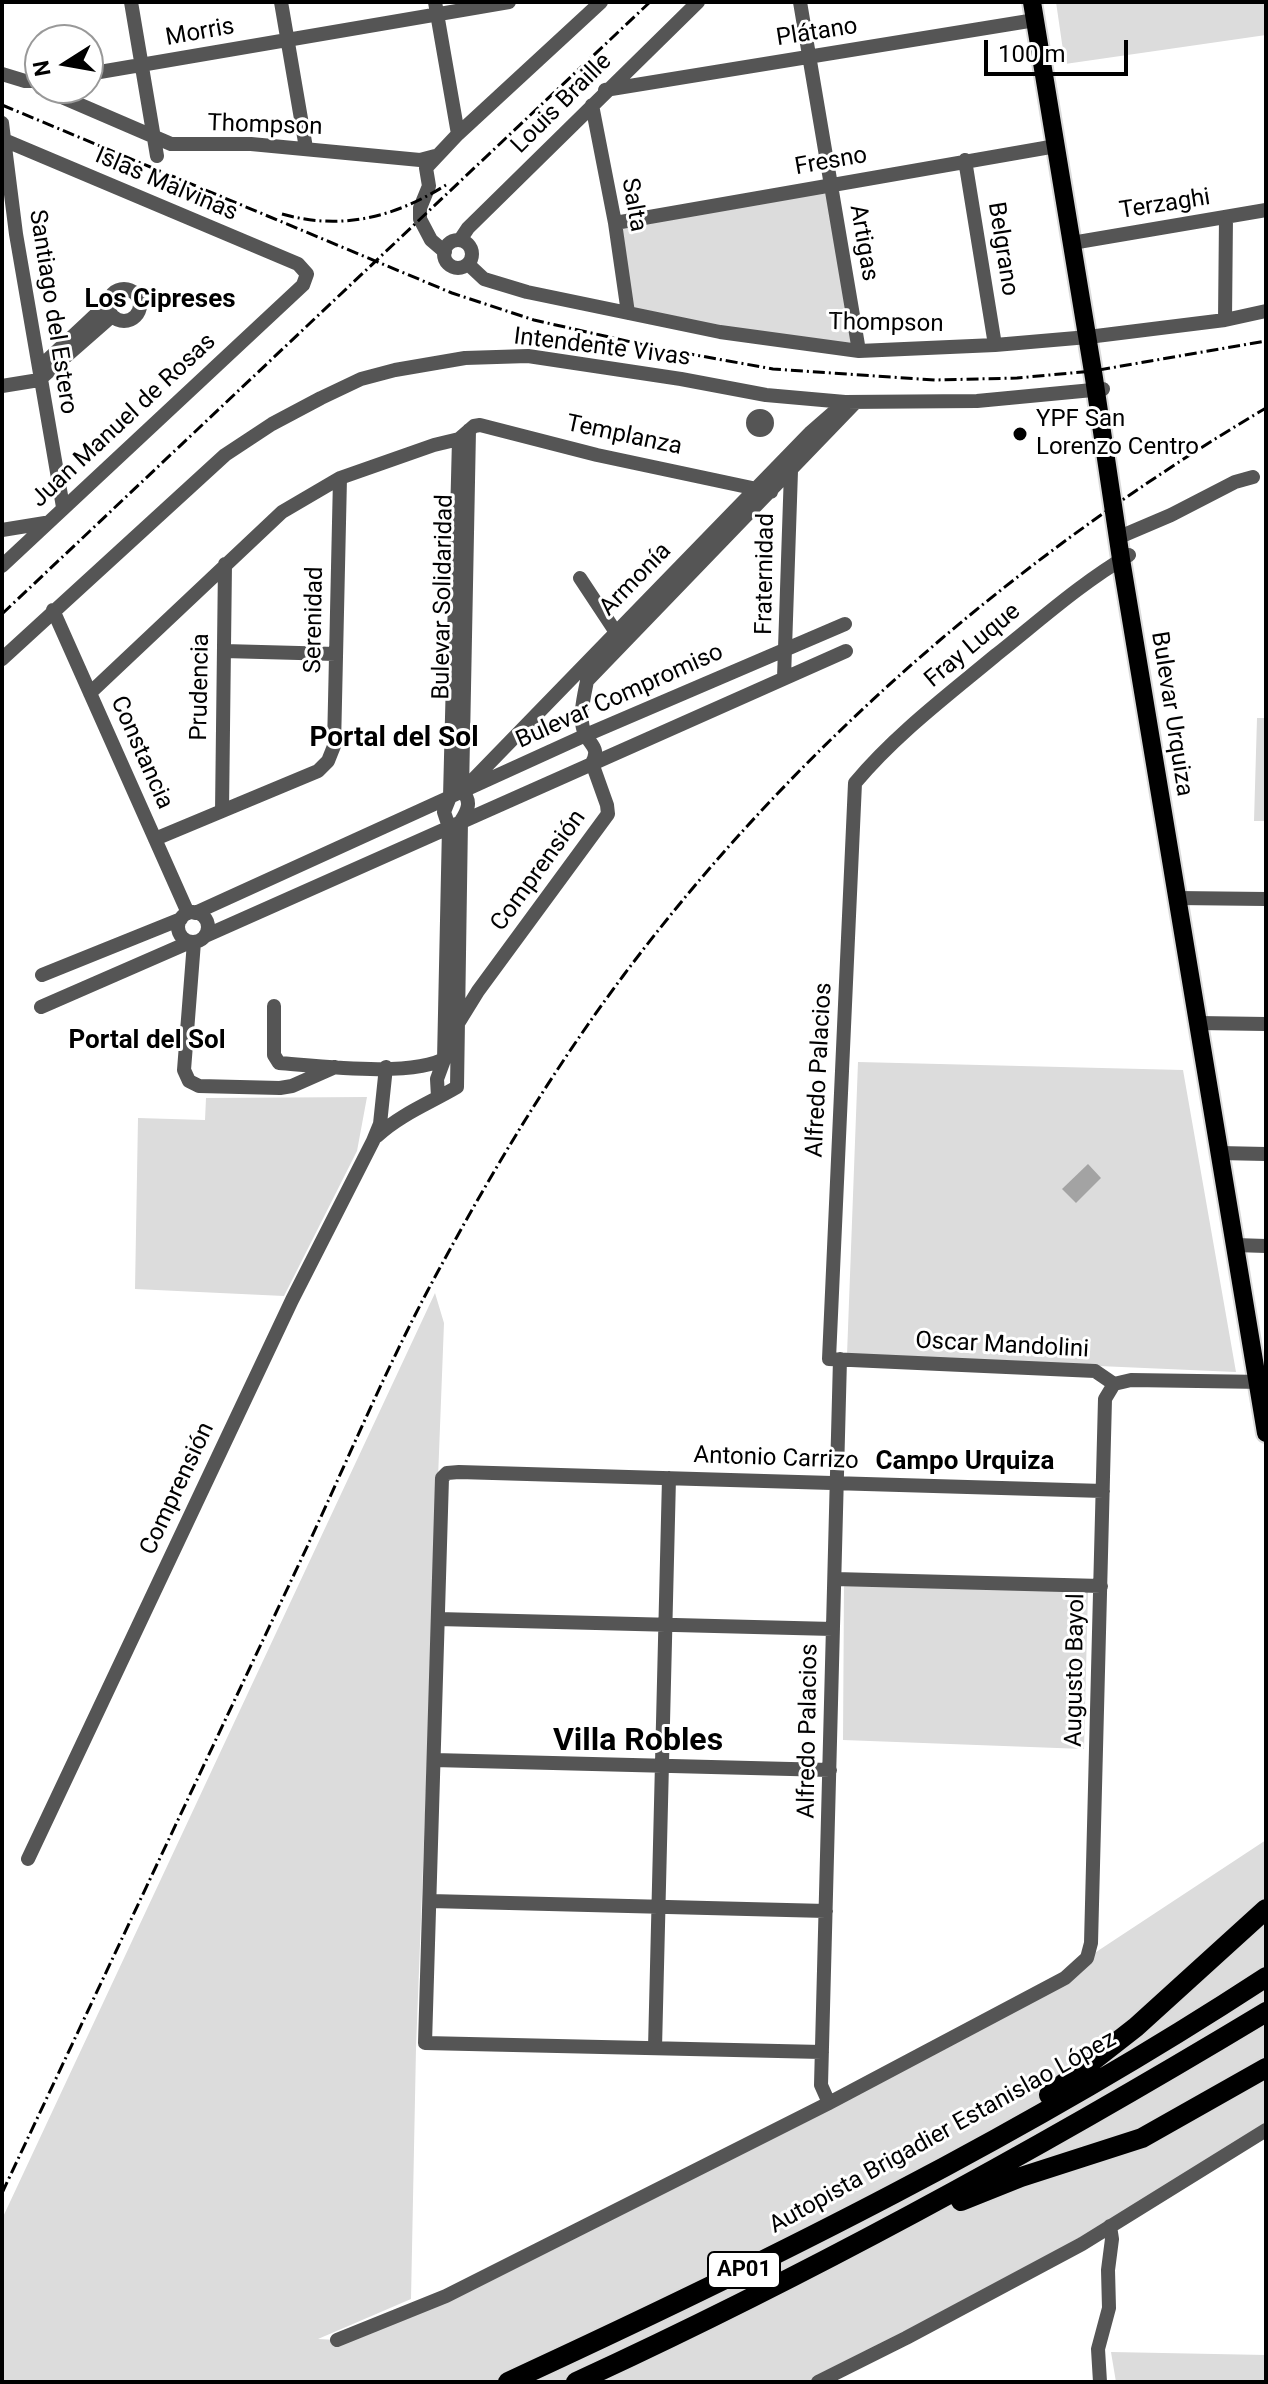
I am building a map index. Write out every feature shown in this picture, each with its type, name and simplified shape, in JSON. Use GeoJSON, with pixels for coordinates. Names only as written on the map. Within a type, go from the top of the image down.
{"type":"FeatureCollection","features":[{"type":"Feature","properties":{"kind":"highway"},"geometry":{"type":"LineString","coordinates":[[975,2149],[1118,2043],[1266,1909]]}},
{"type":"Feature","properties":{"kind":"highway","name":"Autopista Brigadier Estanislao López"},"geometry":{"type":"LineString","coordinates":[[508,2382],[650,2317],[821,2232],[1200,2021],[1266,1977]]}},
{"type":"Feature","properties":{"kind":"highway","name":"AP01"},"geometry":{"type":"LineString","coordinates":[[576,2382],[894,2226],[1145,2085],[1266,2012]]}},
{"type":"Feature","properties":{"kind":"highway"},"geometry":{"type":"LineString","coordinates":[[894,2226],[1021,2177],[1142,2138],[1266,2068]]}},
{"type":"Feature","properties":{"kind":"main road","name":"Bulevar Urquiza"},"geometry":{"type":"LineString","coordinates":[[1035,8],[1056,146],[1075,242]]}},
{"type":"Feature","properties":{"kind":"main road","name":"Bulevar Urquiza"},"geometry":{"type":"LineString","coordinates":[[1035,8],[1238,1245],[1259,1350],[1266,1433]]}},
{"type":"Feature","properties":{"kind":"street"},"geometry":{"type":"LineString","coordinates":[[131,2],[157,156]]}},
{"type":"Feature","properties":{"kind":"street"},"geometry":{"type":"LineString","coordinates":[[281,2],[306,148]]}},
{"type":"Feature","properties":{"kind":"street","name":"Morris"},"geometry":{"type":"LineString","coordinates":[[104,71],[288,40],[436,8],[509,2]]}},
{"type":"Feature","properties":{"kind":"street"},"geometry":{"type":"LineString","coordinates":[[582,2],[585,18]]}},
{"type":"Feature","properties":{"kind":"street"},"geometry":{"type":"LineString","coordinates":[[445,252],[431,240],[420,219],[420,208],[429,186],[426,168],[458,134],[601,2]]}},
{"type":"Feature","properties":{"kind":"street","name":"Louis Braille"},"geometry":{"type":"LineString","coordinates":[[460,240],[468,228],[605,90],[698,2]]}},
{"type":"Feature","properties":{"kind":"street","name":"Artigas"},"geometry":{"type":"LineString","coordinates":[[800,2],[859,351]]}},
{"type":"Feature","properties":{"kind":"street"},"geometry":{"type":"LineString","coordinates":[[436,8],[458,134]]}},
{"type":"Feature","properties":{"kind":"street","name":"Plátano"},"geometry":{"type":"LineString","coordinates":[[605,90],[809,57],[1035,8]]}},
{"type":"Feature","properties":{"kind":"street"},"geometry":{"type":"LineString","coordinates":[[2,74],[24,79]]}},
{"type":"Feature","properties":{"kind":"street","name":"Thompson"},"geometry":{"type":"LineString","coordinates":[[78,104],[171,144],[251,144],[420,160],[435,156]]}},
{"type":"Feature","properties":{"kind":"street","name":"Salta"},"geometry":{"type":"LineString","coordinates":[[592,105],[615,223],[628,313]]}},
{"type":"Feature","properties":{"kind":"street","name":"Santiago del Estero"},"geometry":{"type":"LineString","coordinates":[[2,123],[9,235],[63,507]]}},
{"type":"Feature","properties":{"kind":"street","name":"Islas Malvinas"},"geometry":{"type":"LineString","coordinates":[[4,140],[298,264],[307,274]]}},
{"type":"Feature","properties":{"kind":"street","name":"Fresno"},"geometry":{"type":"LineString","coordinates":[[615,223],[1056,146]]}},
{"type":"Feature","properties":{"kind":"street","name":"Belgrano"},"geometry":{"type":"LineString","coordinates":[[965,160],[995,345]]}},
{"type":"Feature","properties":{"kind":"street","name":"Terzaghi"},"geometry":{"type":"LineString","coordinates":[[1075,242],[1266,210]]}},
{"type":"Feature","properties":{"kind":"street"},"geometry":{"type":"LineString","coordinates":[[1225,320],[1226,217]]}},
{"type":"Feature","properties":{"kind":"street"},"geometry":{"type":"LineString","coordinates":[[460,240],[471,248],[472,256],[468,264],[452,266],[446,260],[445,252],[449,244],[460,240]]}},
{"type":"Feature","properties":{"kind":"street","name":"Thompson"},"geometry":{"type":"LineString","coordinates":[[468,264],[484,279],[527,292],[720,332],[859,351],[1091,337],[1225,320],[1266,311]]}},
{"type":"Feature","properties":{"kind":"street","name":"Juan Manuel de Rosas"},"geometry":{"type":"LineString","coordinates":[[2,566],[303,285],[307,274]]}},
{"type":"Feature","properties":{"kind":"street"},"geometry":{"type":"LineString","coordinates":[[2,386],[38,374],[110,310]]}},
{"type":"Feature","properties":{"kind":"street","name":"Intendente Vivas"},"geometry":{"type":"LineString","coordinates":[[2,659],[225,455],[272,424],[361,379],[395,370],[465,358],[528,356],[766,395],[851,402],[943,403],[1099,390]]}},
{"type":"Feature","properties":{"kind":"street"},"geometry":{"type":"LineString","coordinates":[[762,416],[766,395]]}},
{"type":"Feature","properties":{"kind":"street","name":"Armonía"},"geometry":{"type":"LineString","coordinates":[[764,489],[791,471],[851,402]]}},
{"type":"Feature","properties":{"kind":"street","name":"Armonía"},"geometry":{"type":"LineString","coordinates":[[456,794],[620,638],[764,489],[811,432],[851,402]]}},
{"type":"Feature","properties":{"kind":"street","name":"Templanza"},"geometry":{"type":"LineString","coordinates":[[90,693],[282,512],[340,478],[464,434],[480,425],[597,455],[764,489]]}},
{"type":"Feature","properties":{"kind":"street","name":"Bulevar Solidaridad"},"geometry":{"type":"LineString","coordinates":[[456,794],[468,803],[467,811],[455,824],[444,1060],[437,1079],[438,1097],[457,1087],[455,824],[444,812],[456,794],[464,434]]}},
{"type":"Feature","properties":{"kind":"street","name":"Fraternidad"},"geometry":{"type":"LineString","coordinates":[[784,678],[791,471]]}},
{"type":"Feature","properties":{"kind":"street"},"geometry":{"type":"LineString","coordinates":[[1121,536],[1171,515],[1235,482],[1253,477]]}},
{"type":"Feature","properties":{"kind":"street","name":"Serenidad"},"geometry":{"type":"LineString","coordinates":[[222,811],[318,771],[328,761],[334,746],[340,478]]}},
{"type":"Feature","properties":{"kind":"street"},"geometry":{"type":"LineString","coordinates":[[2,530],[45,523]]}},
{"type":"Feature","properties":{"kind":"street","name":"Fray Luque"},"geometry":{"type":"LineString","coordinates":[[855,783],[877,756],[956,688],[1044,616],[1125,557]]}},
{"type":"Feature","properties":{"kind":"street","name":"Prudencia"},"geometry":{"type":"LineString","coordinates":[[222,811],[225,564]]}},
{"type":"Feature","properties":{"kind":"street"},"geometry":{"type":"LineString","coordinates":[[580,578],[620,638]]}},
{"type":"Feature","properties":{"kind":"street","name":"Constancia"},"geometry":{"type":"LineString","coordinates":[[53,610],[188,915]]}},
{"type":"Feature","properties":{"kind":"street","name":"Bulevar Compromiso"},"geometry":{"type":"LineString","coordinates":[[42,975],[188,915],[586,735],[845,624]]}},
{"type":"Feature","properties":{"kind":"street","name":"Armonía"},"geometry":{"type":"LineString","coordinates":[[586,735],[583,699],[587,681],[620,638]]}},
{"type":"Feature","properties":{"kind":"street"},"geometry":{"type":"LineString","coordinates":[[224,651],[336,654]]}},
{"type":"Feature","properties":{"kind":"street","name":"Bulevar Compromiso"},"geometry":{"type":"LineString","coordinates":[[41,1007],[846,651]]}},
{"type":"Feature","properties":{"kind":"street","name":"Comprensión"},"geometry":{"type":"LineString","coordinates":[[457,1025],[478,991],[608,814],[592,763],[596,746],[586,735]]}},
{"type":"Feature","properties":{"kind":"street","name":"Alfredo Palacios"},"geometry":{"type":"LineString","coordinates":[[829,2103],[821,2085],[837,1482],[835,1359],[855,783]]}},
{"type":"Feature","properties":{"kind":"street"},"geometry":{"type":"LineString","coordinates":[[155,839],[222,811]]}},
{"type":"Feature","properties":{"kind":"street"},"geometry":{"type":"LineString","coordinates":[[1181,898],[1266,899]]}},
{"type":"Feature","properties":{"kind":"street"},"geometry":{"type":"LineString","coordinates":[[196,940],[179,933],[188,915],[206,921],[196,940],[184,1070],[189,1081],[199,1086],[280,1088],[292,1086],[335,1067]]}},
{"type":"Feature","properties":{"kind":"street"},"geometry":{"type":"LineString","coordinates":[[274,1006],[274,1055],[279,1063],[335,1067],[420,1067],[444,1060],[456,1049]]}},
{"type":"Feature","properties":{"kind":"street"},"geometry":{"type":"LineString","coordinates":[[1202,1023],[1266,1024]]}},
{"type":"Feature","properties":{"kind":"street","name":"Comprensión"},"geometry":{"type":"LineString","coordinates":[[28,1859],[292,1300],[373,1141],[380,1124],[386,1067]]}},
{"type":"Feature","properties":{"kind":"street","name":"Comprensión"},"geometry":{"type":"LineString","coordinates":[[373,1141],[389,1125],[438,1097]]}},
{"type":"Feature","properties":{"kind":"street"},"geometry":{"type":"LineString","coordinates":[[1223,1153],[1266,1154]]}},
{"type":"Feature","properties":{"kind":"street"},"geometry":{"type":"LineString","coordinates":[[1238,1245],[1266,1246]]}},
{"type":"Feature","properties":{"kind":"street","name":"Oscar Mandolini"},"geometry":{"type":"LineString","coordinates":[[835,1359],[1095,1371],[1114,1384],[1131,1380],[1262,1386]]}},
{"type":"Feature","properties":{"kind":"street","name":"Augusto Bayol"},"geometry":{"type":"LineString","coordinates":[[829,2103],[1065,1978],[1087,1958],[1091,1943],[1105,1399],[1114,1384]]}},
{"type":"Feature","properties":{"kind":"street","name":"Antonio Carrizo"},"geometry":{"type":"LineString","coordinates":[[438,1619],[442,1478],[447,1473],[1103,1491]]}},
{"type":"Feature","properties":{"kind":"street"},"geometry":{"type":"LineString","coordinates":[[655,2048],[669,1478]]}},
{"type":"Feature","properties":{"kind":"street"},"geometry":{"type":"LineString","coordinates":[[835,1579],[1101,1586]]}},
{"type":"Feature","properties":{"kind":"street"},"geometry":{"type":"LineString","coordinates":[[822,2052],[425,2043],[438,1619],[833,1629]]}},
{"type":"Feature","properties":{"kind":"street"},"geometry":{"type":"LineString","coordinates":[[434,1760],[830,1770]]}},
{"type":"Feature","properties":{"kind":"street"},"geometry":{"type":"LineString","coordinates":[[430,1901],[826,1911]]}},
{"type":"Feature","properties":{"kind":"street"},"geometry":{"type":"LineString","coordinates":[[337,2340],[446,2296],[829,2103]]}},
{"type":"Feature","properties":{"kind":"street"},"geometry":{"type":"LineString","coordinates":[[818,2382],[906,2338],[1110,2226],[1266,2130]]}},
{"type":"Feature","properties":{"kind":"street"},"geometry":{"type":"LineString","coordinates":[[1100,2382],[1098,2349],[1109,2308],[1110,2226]]}},
{"type":"Feature","properties":{"kind":"shaded area"},"geometry":{"type":"Polygon","coordinates":[[[1056,2],[1266,2],[1266,35],[1065,64],[1056,2]]]}},
{"type":"Feature","properties":{"kind":"shaded area"},"geometry":{"type":"Polygon","coordinates":[[[830,185],[859,351],[628,313],[615,223],[830,185]]]}},
{"type":"Feature","properties":{"kind":"shaded area"},"geometry":{"type":"Polygon","coordinates":[[[1257,718],[1266,718],[1266,821],[1254,821],[1257,718]]]}},
{"type":"Feature","properties":{"kind":"shaded area"},"geometry":{"type":"Polygon","coordinates":[[[858,1062],[1183,1070],[1236,1372],[847,1355],[858,1062]]]}},
{"type":"Feature","properties":{"kind":"shaded area"},"geometry":{"type":"Polygon","coordinates":[[[367,1097],[357,1151],[284,1296],[135,1289],[138,1118],[205,1120],[206,1098],[367,1097]]]}},
{"type":"Feature","properties":{"kind":"shaded area"},"geometry":{"type":"Polygon","coordinates":[[[1088,1164],[1101,1178],[1076,1203],[1062,1189],[1088,1164]]]}},
{"type":"Feature","properties":{"kind":"shaded area"},"geometry":{"type":"Polygon","coordinates":[[[435,1293],[444,1323],[416,2048],[411,2299],[318,2339],[337,2340],[359,2333],[829,2103],[1087,1958],[1266,1840],[1266,2130],[1082,2244],[818,2382],[2,2382],[2,2219],[435,1293]]]}},
{"type":"Feature","properties":{"kind":"shaded area"},"geometry":{"type":"Polygon","coordinates":[[[844,1585],[1088,1592],[1084,1749],[843,1740],[844,1585]]]}},
{"type":"Feature","properties":{"kind":"shaded area"},"geometry":{"type":"Polygon","coordinates":[[[1111,2352],[1266,2355],[1266,2382],[1116,2382],[1111,2352]]]}},
{"type":"Feature","properties":{"kind":"railway"},"geometry":{"type":"LineString","coordinates":[[2,614],[650,2]]}},
{"type":"Feature","properties":{"kind":"railway"},"geometry":{"type":"LineString","coordinates":[[2,105],[452,293],[534,320],[662,349],[773,369],[935,380],[1017,378],[1093,371],[1266,341]]}},
{"type":"Feature","properties":{"kind":"railway"},"geometry":{"type":"LineString","coordinates":[[282,214],[326,221],[367,218],[388,213],[446,185]]}},
{"type":"Feature","properties":{"kind":"railway"},"geometry":{"type":"LineString","coordinates":[[2,2193],[411,1324],[496,1169],[596,1013],[690,891],[762,810],[916,660],[999,591],[1085,526],[1174,465],[1266,408]]}},
{"type":"Feature","properties":{"kind":"place","name":"YPF San Lorenzo Centro"},"geometry":{"type":"Point","coordinates":[1020,434]}},
{"type":"Feature","properties":{"kind":"district","name":"Los Cipreses"},"geometry":{"type":"Point","coordinates":[160,300]}},
{"type":"Feature","properties":{"kind":"district","name":"Portal del Sol"},"geometry":{"type":"Point","coordinates":[394,739]}},
{"type":"Feature","properties":{"kind":"district","name":"Portal del Sol"},"geometry":{"type":"Point","coordinates":[147,1041]}},
{"type":"Feature","properties":{"kind":"district","name":"Campo Urquiza"},"geometry":{"type":"Point","coordinates":[965,1462]}},
{"type":"Feature","properties":{"kind":"district","name":"Villa Robles"},"geometry":{"type":"Point","coordinates":[638,1742]}}]}
